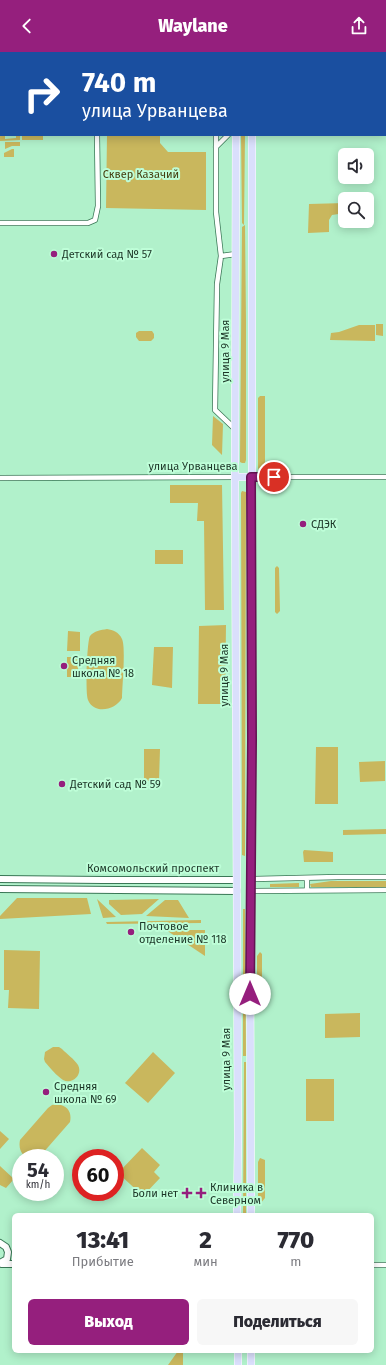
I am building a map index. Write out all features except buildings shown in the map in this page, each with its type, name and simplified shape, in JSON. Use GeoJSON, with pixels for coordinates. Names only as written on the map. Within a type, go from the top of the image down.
{"type":"FeatureCollection","features":[{"type":"Feature","properties":{"kind":"main road","name":"улица 9 Мая"},"geometry":{"type":"LineString","coordinates":[[236,136],[234,477],[237,891],[237,1213]]}},
{"type":"Feature","properties":{"kind":"main road"},"geometry":{"type":"LineString","coordinates":[[251,1213],[252,136]]}},
{"type":"Feature","properties":{"kind":"main road","name":"улица Урванцева"},"geometry":{"type":"LineString","coordinates":[[234,477],[251,477]]}},
{"type":"Feature","properties":{"kind":"main road","name":"Комсомольский проспект"},"geometry":{"type":"LineString","coordinates":[[0,879],[251,879]]}},
{"type":"Feature","properties":{"kind":"main road","name":"Комсомольский проспект"},"geometry":{"type":"LineString","coordinates":[[0,889],[251,891]]}},
{"type":"Feature","properties":{"kind":"main road"},"geometry":{"type":"LineString","coordinates":[[0,1242],[12,1252]]}},
{"type":"Feature","properties":{"kind":"main road"},"geometry":{"type":"LineString","coordinates":[[0,1263],[5,1261],[8,1256],[6,1247]]}},
{"type":"Feature","properties":{"kind":"main road"},"geometry":{"type":"LineString","coordinates":[[0,1263],[12,1264]]}},
{"type":"Feature","properties":{"kind":"main road"},"geometry":{"type":"LineString","coordinates":[[238,1353],[238,1365]]}},
{"type":"Feature","properties":{"kind":"main road"},"geometry":{"type":"LineString","coordinates":[[251,1353],[251,1365]]}},
{"type":"Feature","properties":{"kind":"street"},"geometry":{"type":"LineString","coordinates":[[0,223],[88,223],[95,220],[98,206],[97,136]]}},
{"type":"Feature","properties":{"kind":"street"},"geometry":{"type":"LineString","coordinates":[[216,136],[216,212],[221,256],[217,284],[215,410],[235,428]]}},
{"type":"Feature","properties":{"kind":"street"},"geometry":{"type":"LineString","coordinates":[[216,147],[227,136]]}},
{"type":"Feature","properties":{"kind":"street"},"geometry":{"type":"LineString","coordinates":[[221,256],[236,254]]}},
{"type":"Feature","properties":{"kind":"street","name":"улица Урванцева"},"geometry":{"type":"LineString","coordinates":[[0,478],[234,477]]}},
{"type":"Feature","properties":{"kind":"street","name":"улица Урванцева"},"geometry":{"type":"LineString","coordinates":[[251,477],[386,477]]}},
{"type":"Feature","properties":{"kind":"street"},"geometry":{"type":"LineString","coordinates":[[307,878],[307,890]]}},
{"type":"Feature","properties":{"kind":"street","name":"Комсомольский проспект"},"geometry":{"type":"LineString","coordinates":[[251,879],[386,878]]}},
{"type":"Feature","properties":{"kind":"street","name":"Комсомольский проспект"},"geometry":{"type":"LineString","coordinates":[[251,891],[386,890]]}},
{"type":"Feature","properties":{"kind":"street"},"geometry":{"type":"LineString","coordinates":[[374,1265],[386,1265]]}},
{"type":"Feature","properties":{"kind":"green space"},"geometry":{"type":"Polygon","coordinates":[[[0,136],[5,136],[5,139],[20,136],[20,140],[0,141],[0,136]]]}},
{"type":"Feature","properties":{"kind":"green space"},"geometry":{"type":"Polygon","coordinates":[[[22,136],[43,136],[43,140],[22,140],[22,136]]]}},
{"type":"Feature","properties":{"kind":"green space","name":"Сквер Казачий"},"geometry":{"type":"Polygon","coordinates":[[[107,136],[160,136],[160,143],[168,152],[206,152],[206,210],[106,208],[107,136]]]}},
{"type":"Feature","properties":{"kind":"green space"},"geometry":{"type":"Polygon","coordinates":[[[241,136],[245,136],[244,225],[242,223],[241,136]]]}},
{"type":"Feature","properties":{"kind":"green space"},"geometry":{"type":"Polygon","coordinates":[[[5,142],[20,142],[20,146],[12,146],[5,149],[5,142]]]}},
{"type":"Feature","properties":{"kind":"green space"},"geometry":{"type":"Polygon","coordinates":[[[14,149],[14,157],[4,157],[4,153],[14,149]]]}},
{"type":"Feature","properties":{"kind":"green space"},"geometry":{"type":"Polygon","coordinates":[[[338,203],[338,214],[332,215],[329,220],[329,232],[308,233],[309,204],[338,203]]]}},
{"type":"Feature","properties":{"kind":"green space"},"geometry":{"type":"Polygon","coordinates":[[[245,225],[246,460],[245,463],[242,463],[240,462],[240,459],[242,227],[245,225]]]}},
{"type":"Feature","properties":{"kind":"green space"},"geometry":{"type":"Polygon","coordinates":[[[376,324],[383,324],[383,336],[376,335],[376,324]]]}},
{"type":"Feature","properties":{"kind":"green space"},"geometry":{"type":"Polygon","coordinates":[[[359,325],[375,325],[375,341],[330,340],[331,333],[339,332],[359,325]]]}},
{"type":"Feature","properties":{"kind":"green space"},"geometry":{"type":"Polygon","coordinates":[[[139,331],[152,331],[154,338],[151,341],[139,341],[136,337],[136,333],[139,331]]]}},
{"type":"Feature","properties":{"kind":"green space"},"geometry":{"type":"Polygon","coordinates":[[[260,396],[265,396],[265,467],[263,471],[260,471],[258,468],[258,398],[260,396]]]}},
{"type":"Feature","properties":{"kind":"green space"},"geometry":{"type":"Polygon","coordinates":[[[213,416],[223,424],[222,455],[212,445],[213,416]]]}},
{"type":"Feature","properties":{"kind":"green space"},"geometry":{"type":"Polygon","coordinates":[[[170,485],[222,485],[224,610],[205,610],[204,521],[197,521],[198,503],[170,503],[170,485]]]}},
{"type":"Feature","properties":{"kind":"green space"},"geometry":{"type":"Polygon","coordinates":[[[242,491],[246,492],[245,856],[242,855],[242,491]]]}},
{"type":"Feature","properties":{"kind":"green space"},"geometry":{"type":"Polygon","coordinates":[[[155,550],[183,550],[183,564],[155,564],[155,550]]]}},
{"type":"Feature","properties":{"kind":"green space"},"geometry":{"type":"Polygon","coordinates":[[[277,566],[279,568],[280,611],[277,614],[275,612],[275,568],[277,566]]]}},
{"type":"Feature","properties":{"kind":"green space"},"geometry":{"type":"Polygon","coordinates":[[[226,625],[225,704],[198,704],[199,626],[226,625]]]}},
{"type":"Feature","properties":{"kind":"green space"},"geometry":{"type":"Polygon","coordinates":[[[107,629],[118,633],[123,643],[124,658],[122,698],[110,708],[100,709],[91,705],[87,696],[88,647],[90,636],[92,634],[107,629]]]}},
{"type":"Feature","properties":{"kind":"green space"},"geometry":{"type":"Polygon","coordinates":[[[68,631],[80,632],[80,651],[67,651],[68,631]]]}},
{"type":"Feature","properties":{"kind":"green space"},"geometry":{"type":"Polygon","coordinates":[[[154,647],[173,647],[172,688],[152,685],[154,647]]]}},
{"type":"Feature","properties":{"kind":"green space"},"geometry":{"type":"Polygon","coordinates":[[[67,657],[78,657],[78,677],[67,677],[67,657]]]}},
{"type":"Feature","properties":{"kind":"green space"},"geometry":{"type":"Polygon","coordinates":[[[316,747],[338,747],[338,804],[315,804],[316,747]]]}},
{"type":"Feature","properties":{"kind":"green space"},"geometry":{"type":"Polygon","coordinates":[[[144,749],[160,749],[159,781],[144,781],[144,749]]]}},
{"type":"Feature","properties":{"kind":"green space"},"geometry":{"type":"Polygon","coordinates":[[[385,761],[385,781],[360,782],[359,762],[385,761]]]}},
{"type":"Feature","properties":{"kind":"green space"},"geometry":{"type":"Polygon","coordinates":[[[386,829],[386,834],[343,835],[343,830],[386,829]]]}},
{"type":"Feature","properties":{"kind":"green space"},"geometry":{"type":"Polygon","coordinates":[[[304,850],[333,852],[333,862],[304,862],[304,850]]]}},
{"type":"Feature","properties":{"kind":"green space"},"geometry":{"type":"Polygon","coordinates":[[[331,881],[386,881],[386,887],[311,887],[310,884],[331,881]]]}},
{"type":"Feature","properties":{"kind":"green space"},"geometry":{"type":"Polygon","coordinates":[[[299,883],[299,887],[270,887],[270,884],[299,883]]]}},
{"type":"Feature","properties":{"kind":"green space"},"geometry":{"type":"Polygon","coordinates":[[[17,898],[87,898],[91,914],[0,919],[0,916],[17,898]]]}},
{"type":"Feature","properties":{"kind":"green space"},"geometry":{"type":"Polygon","coordinates":[[[97,899],[116,917],[103,918],[97,899]]]}},
{"type":"Feature","properties":{"kind":"green space"},"geometry":{"type":"Polygon","coordinates":[[[159,899],[142,914],[121,915],[109,904],[109,900],[159,899]]]}},
{"type":"Feature","properties":{"kind":"green space"},"geometry":{"type":"Polygon","coordinates":[[[165,900],[178,900],[189,918],[146,916],[165,900]]]}},
{"type":"Feature","properties":{"kind":"green space"},"geometry":{"type":"Polygon","coordinates":[[[243,909],[245,909],[246,1056],[243,1056],[243,909]]]}},
{"type":"Feature","properties":{"kind":"green space"},"geometry":{"type":"Polygon","coordinates":[[[201,920],[201,923],[107,924],[106,922],[201,920]]]}},
{"type":"Feature","properties":{"kind":"green space"},"geometry":{"type":"Polygon","coordinates":[[[166,930],[205,930],[205,956],[166,930]]]}},
{"type":"Feature","properties":{"kind":"green space"},"geometry":{"type":"Polygon","coordinates":[[[4,950],[40,951],[39,1009],[8,1008],[9,990],[4,990],[4,950]]]}},
{"type":"Feature","properties":{"kind":"green space"},"geometry":{"type":"Polygon","coordinates":[[[260,952],[262,954],[262,986],[258,989],[257,956],[260,952]]]}},
{"type":"Feature","properties":{"kind":"green space"},"geometry":{"type":"Polygon","coordinates":[[[360,1013],[360,1037],[325,1038],[325,1014],[360,1013]]]}},
{"type":"Feature","properties":{"kind":"green space"},"geometry":{"type":"Polygon","coordinates":[[[53,1047],[59,1047],[62,1049],[78,1065],[79,1072],[76,1078],[70,1081],[63,1080],[45,1062],[45,1052],[53,1047]]]}},
{"type":"Feature","properties":{"kind":"green space"},"geometry":{"type":"Polygon","coordinates":[[[153,1052],[175,1073],[148,1103],[125,1083],[153,1052]]]}},
{"type":"Feature","properties":{"kind":"green space"},"geometry":{"type":"Polygon","coordinates":[[[244,1062],[246,1062],[246,1213],[243,1213],[244,1062]]]}},
{"type":"Feature","properties":{"kind":"green space"},"geometry":{"type":"Polygon","coordinates":[[[306,1079],[334,1079],[334,1121],[306,1121],[306,1079]]]}},
{"type":"Feature","properties":{"kind":"green space"},"geometry":{"type":"Polygon","coordinates":[[[57,1104],[64,1106],[70,1112],[70,1122],[46,1149],[20,1149],[20,1140],[52,1105],[57,1104]]]}},
{"type":"Feature","properties":{"kind":"green space"},"geometry":{"type":"Polygon","coordinates":[[[0,1131],[9,1139],[0,1149],[0,1131]]]}},
{"type":"Feature","properties":{"kind":"green space"},"geometry":{"type":"Polygon","coordinates":[[[142,1148],[160,1165],[154,1172],[160,1178],[143,1196],[124,1179],[124,1167],[142,1148]]]}},
{"type":"Feature","properties":{"kind":"green space"},"geometry":{"type":"Polygon","coordinates":[[[260,1158],[265,1160],[265,1198],[260,1204],[258,1202],[258,1162],[260,1158]]]}},
{"type":"Feature","properties":{"kind":"green space"},"geometry":{"type":"Polygon","coordinates":[[[0,1166],[12,1177],[12,1181],[6,1188],[0,1185],[0,1166]]]}},
{"type":"Feature","properties":{"kind":"green space"},"geometry":{"type":"Polygon","coordinates":[[[177,1353],[183,1353],[183,1365],[168,1365],[177,1353]]]}},
{"type":"Feature","properties":{"kind":"place","name":"Детский сад № 57"},"geometry":{"type":"Point","coordinates":[54,254]}},
{"type":"Feature","properties":{"kind":"place","name":"СДЭК"},"geometry":{"type":"Point","coordinates":[303,524]}},
{"type":"Feature","properties":{"kind":"place","name":"Средняя школа № 18"},"geometry":{"type":"Point","coordinates":[64,666]}},
{"type":"Feature","properties":{"kind":"place","name":"Детский сад № 59"},"geometry":{"type":"Point","coordinates":[62,784]}},
{"type":"Feature","properties":{"kind":"place","name":"Почтовое отделение № 118"},"geometry":{"type":"Point","coordinates":[131,932]}},
{"type":"Feature","properties":{"kind":"place","name":"Средняя школа № 69"},"geometry":{"type":"Point","coordinates":[46,1092]}},
{"type":"Feature","properties":{"kind":"place","name":"Боли нет"},"geometry":{"type":"Point","coordinates":[187,1193]}},
{"type":"Feature","properties":{"kind":"place","name":"Клиника в Северном"},"geometry":{"type":"Point","coordinates":[201,1193]}},
{"type":"Feature","properties":{"kind":"route"},"geometry":{"type":"LineString","coordinates":[[250,994],[252,740],[251,477],[274,477]]}}]}
